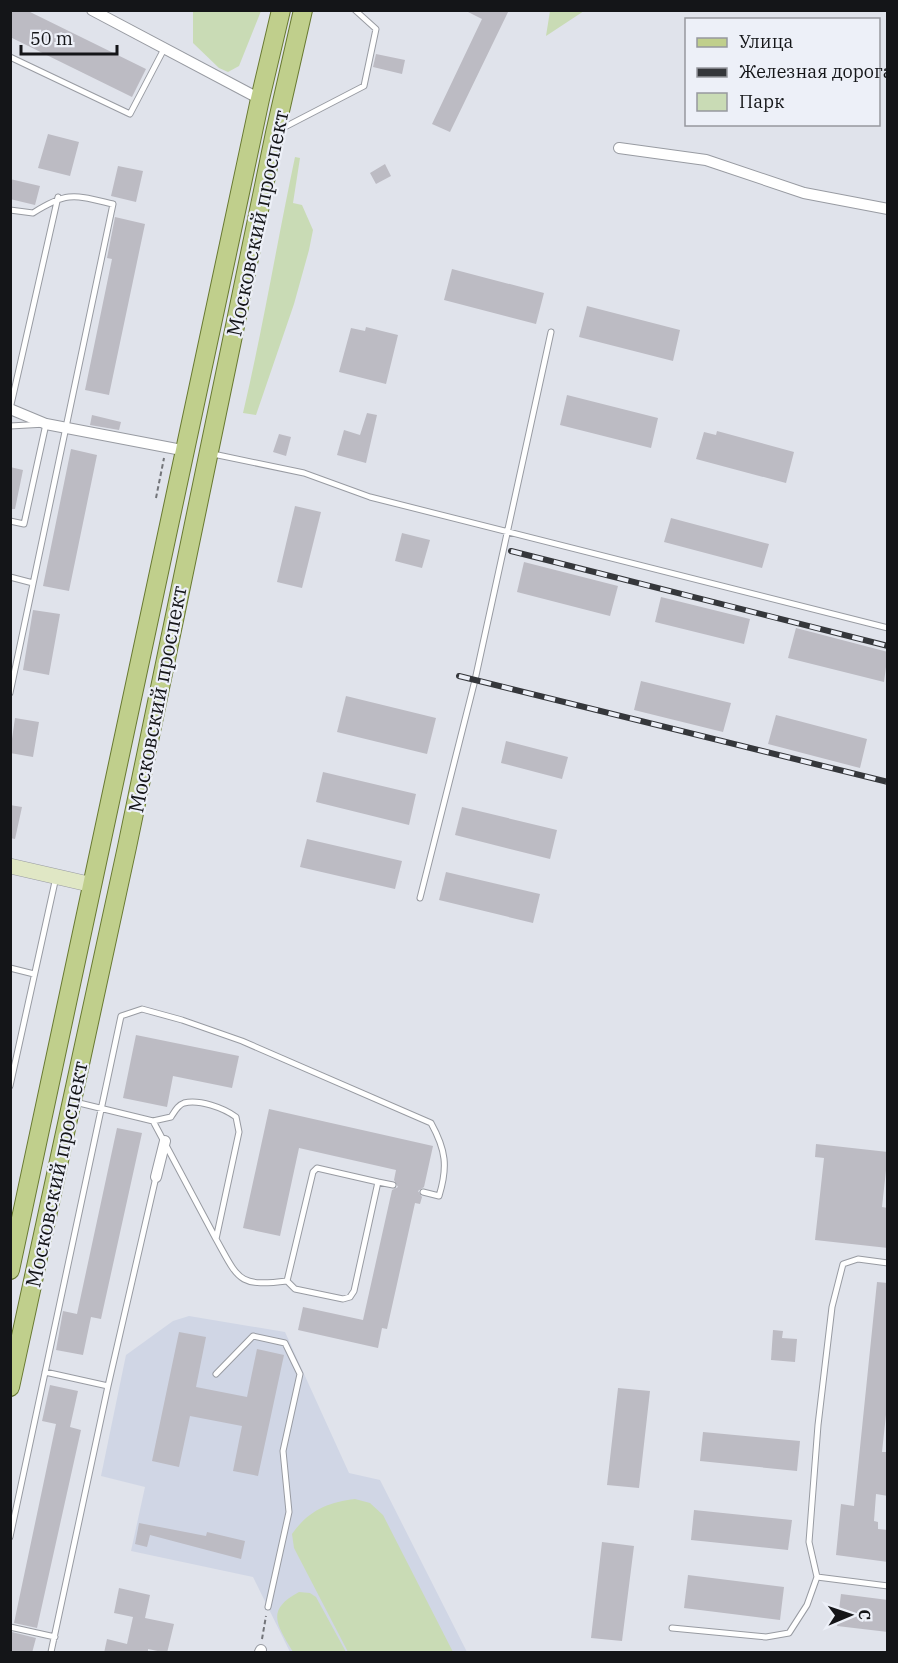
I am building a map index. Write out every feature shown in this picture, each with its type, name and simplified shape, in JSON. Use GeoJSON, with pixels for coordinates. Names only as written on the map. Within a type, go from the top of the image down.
{"type":"FeatureCollection","features":[{"type":"Feature","properties":{"kind":"main road","name":"Московский проспект"},"geometry":{"type":"LineString","coordinates":[[10,1270],[187,451],[260,99],[281,10]]}},
{"type":"Feature","properties":{"kind":"main road","name":"Московский проспект"},"geometry":{"type":"LineString","coordinates":[[10,1387],[128,847],[207,454],[303,10]]}},
{"type":"Feature","properties":{"kind":"main road"},"geometry":{"type":"LineString","coordinates":[[48,1097],[72,1102]]}},
{"type":"Feature","properties":{"kind":"street"},"geometry":{"type":"LineString","coordinates":[[92,10],[260,99]]}},
{"type":"Feature","properties":{"kind":"street"},"geometry":{"type":"LineString","coordinates":[[618,148],[706,160],[804,193],[888,209]]}},
{"type":"Feature","properties":{"kind":"street"},"geometry":{"type":"LineString","coordinates":[[10,409],[46,424],[187,451]]}},
{"type":"Feature","properties":{"kind":"street"},"geometry":{"type":"LineString","coordinates":[[10,866],[93,885]]}},
{"type":"Feature","properties":{"kind":"street"},"geometry":{"type":"LineString","coordinates":[[156,1177],[165,1142]]}},
{"type":"Feature","properties":{"kind":"lane"},"geometry":{"type":"LineString","coordinates":[[275,133],[364,86],[376,29],[355,10]]}},
{"type":"Feature","properties":{"kind":"lane"},"geometry":{"type":"LineString","coordinates":[[10,57],[130,114],[164,49]]}},
{"type":"Feature","properties":{"kind":"lane"},"geometry":{"type":"LineString","coordinates":[[10,210],[33,213],[58,197],[82,197],[113,204],[10,693]]}},
{"type":"Feature","properties":{"kind":"lane"},"geometry":{"type":"LineString","coordinates":[[10,409],[58,197]]}},
{"type":"Feature","properties":{"kind":"lane"},"geometry":{"type":"LineString","coordinates":[[420,898],[475,680],[552,332]]}},
{"type":"Feature","properties":{"kind":"lane"},"geometry":{"type":"LineString","coordinates":[[10,426],[46,424],[24,524],[10,521]]}},
{"type":"Feature","properties":{"kind":"lane"},"geometry":{"type":"LineString","coordinates":[[207,454],[304,473],[370,497],[888,628]]}},
{"type":"Feature","properties":{"kind":"lane"},"geometry":{"type":"LineString","coordinates":[[10,578],[33,583]]}},
{"type":"Feature","properties":{"kind":"lane"},"geometry":{"type":"LineString","coordinates":[[10,1086],[57,876]]}},
{"type":"Feature","properties":{"kind":"lane"},"geometry":{"type":"LineString","coordinates":[[10,968],[34,974]]}},
{"type":"Feature","properties":{"kind":"lane"},"geometry":{"type":"LineString","coordinates":[[10,1538],[121,1016],[142,1009],[182,1020],[242,1041],[431,1123],[443,1144],[445,1177],[439,1196],[423,1192]]}},
{"type":"Feature","properties":{"kind":"lane"},"geometry":{"type":"LineString","coordinates":[[72,1102],[153,1121],[171,1116],[178,1106],[188,1102],[226,1110],[236,1117],[239,1132],[216,1239]]}},
{"type":"Feature","properties":{"kind":"lane"},"geometry":{"type":"LineString","coordinates":[[153,1121],[216,1239],[240,1278],[257,1284],[287,1281]]}},
{"type":"Feature","properties":{"kind":"lane"},"geometry":{"type":"LineString","coordinates":[[287,1281],[313,1172],[322,1168],[393,1185]]}},
{"type":"Feature","properties":{"kind":"lane"},"geometry":{"type":"LineString","coordinates":[[51,1653],[108,1386],[156,1177]]}},
{"type":"Feature","properties":{"kind":"lane"},"geometry":{"type":"LineString","coordinates":[[287,1281],[295,1289],[343,1299],[350,1297],[354,1291],[378,1182]]}},
{"type":"Feature","properties":{"kind":"lane"},"geometry":{"type":"LineString","coordinates":[[672,1628],[766,1637],[789,1633],[807,1605],[817,1577],[809,1542],[818,1425],[832,1307],[843,1264],[858,1259],[888,1263]]}},
{"type":"Feature","properties":{"kind":"lane"},"geometry":{"type":"LineString","coordinates":[[216,1374],[253,1336],[285,1343],[300,1374],[284,1451],[289,1512],[268,1607]]}},
{"type":"Feature","properties":{"kind":"lane"},"geometry":{"type":"LineString","coordinates":[[45,1372],[108,1386]]}},
{"type":"Feature","properties":{"kind":"lane"},"geometry":{"type":"LineString","coordinates":[[817,1577],[888,1586]]}},
{"type":"Feature","properties":{"kind":"lane"},"geometry":{"type":"LineString","coordinates":[[10,1627],[55,1636]]}},
{"type":"Feature","properties":{"kind":"path"},"geometry":{"type":"LineString","coordinates":[[260,1651],[268,1607]]}},
{"type":"Feature","properties":{"kind":"shaded area"},"geometry":{"type":"Polygon","coordinates":[[[189,1316],[285,1332],[349,1473],[380,1480],[467,1652],[290,1652],[253,1577],[131,1551],[145,1487],[101,1476],[126,1355],[173,1321],[189,1316]]]}},
{"type":"Feature","properties":{"kind":"green space"},"geometry":{"type":"Polygon","coordinates":[[[550,10],[584,11],[546,36],[550,10]]]}},
{"type":"Feature","properties":{"kind":"green space"},"geometry":{"type":"Polygon","coordinates":[[[193,11],[261,11],[239,66],[228,72],[219,68],[193,43],[193,11]]]}},
{"type":"Feature","properties":{"kind":"green space"},"geometry":{"type":"Polygon","coordinates":[[[295,157],[300,158],[293,203],[302,205],[313,230],[309,250],[294,304],[256,415],[243,413],[257,349],[295,157]]]}},
{"type":"Feature","properties":{"kind":"green space"},"geometry":{"type":"Polygon","coordinates":[[[355,1499],[370,1503],[383,1515],[453,1652],[348,1652],[294,1548],[292,1534],[305,1519],[319,1509],[336,1502],[355,1499]]]}},
{"type":"Feature","properties":{"kind":"green space"},"geometry":{"type":"Polygon","coordinates":[[[299,1592],[310,1593],[316,1597],[346,1652],[293,1652],[282,1634],[277,1619],[281,1605],[299,1592]]]}},
{"type":"Feature","properties":{"kind":"building"},"geometry":{"type":"Polygon","coordinates":[[[10,10],[26,10],[146,69],[132,97],[10,37],[10,10]]]}},
{"type":"Feature","properties":{"kind":"building"},"geometry":{"type":"Polygon","coordinates":[[[464,10],[509,10],[450,132],[432,124],[482,19],[464,10]]]}},
{"type":"Feature","properties":{"kind":"building"},"geometry":{"type":"Polygon","coordinates":[[[376,54],[405,60],[402,74],[373,67],[376,54]]]}},
{"type":"Feature","properties":{"kind":"building"},"geometry":{"type":"Polygon","coordinates":[[[48,134],[79,142],[70,176],[38,168],[48,134]]]}},
{"type":"Feature","properties":{"kind":"building"},"geometry":{"type":"Polygon","coordinates":[[[385,164],[391,176],[376,184],[370,173],[385,164]]]}},
{"type":"Feature","properties":{"kind":"building"},"geometry":{"type":"Polygon","coordinates":[[[118,166],[143,171],[136,202],[111,196],[118,166]]]}},
{"type":"Feature","properties":{"kind":"building"},"geometry":{"type":"Polygon","coordinates":[[[10,179],[40,186],[35,205],[10,199],[10,179]]]}},
{"type":"Feature","properties":{"kind":"building"},"geometry":{"type":"Polygon","coordinates":[[[115,217],[145,224],[109,395],[85,390],[112,259],[107,258],[115,217]]]}},
{"type":"Feature","properties":{"kind":"building"},"geometry":{"type":"Polygon","coordinates":[[[452,269],[544,293],[536,324],[444,300],[452,269]]]}},
{"type":"Feature","properties":{"kind":"building"},"geometry":{"type":"Polygon","coordinates":[[[587,306],[680,330],[673,361],[579,337],[587,306]]]}},
{"type":"Feature","properties":{"kind":"building"},"geometry":{"type":"Polygon","coordinates":[[[366,327],[398,335],[386,384],[339,372],[351,328],[365,331],[366,327]]]}},
{"type":"Feature","properties":{"kind":"building"},"geometry":{"type":"Polygon","coordinates":[[[567,395],[658,418],[651,448],[560,425],[567,395]]]}},
{"type":"Feature","properties":{"kind":"building"},"geometry":{"type":"Polygon","coordinates":[[[367,413],[377,415],[366,463],[337,455],[344,430],[360,435],[367,413]]]}},
{"type":"Feature","properties":{"kind":"building"},"geometry":{"type":"Polygon","coordinates":[[[92,415],[121,422],[119,430],[90,425],[92,415]]]}},
{"type":"Feature","properties":{"kind":"building"},"geometry":{"type":"Polygon","coordinates":[[[717,431],[794,452],[786,483],[696,459],[704,432],[716,435],[717,431]]]}},
{"type":"Feature","properties":{"kind":"building"},"geometry":{"type":"Polygon","coordinates":[[[279,434],[291,437],[286,456],[273,452],[279,434]]]}},
{"type":"Feature","properties":{"kind":"building"},"geometry":{"type":"Polygon","coordinates":[[[71,449],[97,455],[69,591],[43,586],[71,449]]]}},
{"type":"Feature","properties":{"kind":"building"},"geometry":{"type":"Polygon","coordinates":[[[10,467],[23,470],[15,509],[10,509],[10,467]]]}},
{"type":"Feature","properties":{"kind":"building"},"geometry":{"type":"Polygon","coordinates":[[[295,506],[321,512],[302,588],[277,582],[295,506]]]}},
{"type":"Feature","properties":{"kind":"building"},"geometry":{"type":"Polygon","coordinates":[[[671,518],[769,544],[762,568],[664,542],[671,518]]]}},
{"type":"Feature","properties":{"kind":"building"},"geometry":{"type":"Polygon","coordinates":[[[402,533],[430,540],[422,568],[395,561],[402,533]]]}},
{"type":"Feature","properties":{"kind":"building"},"geometry":{"type":"Polygon","coordinates":[[[524,562],[618,586],[610,616],[517,592],[524,562]]]}},
{"type":"Feature","properties":{"kind":"building"},"geometry":{"type":"Polygon","coordinates":[[[661,597],[750,619],[744,644],[655,622],[661,597]]]}},
{"type":"Feature","properties":{"kind":"building"},"geometry":{"type":"Polygon","coordinates":[[[33,610],[60,614],[49,675],[23,670],[33,610]]]}},
{"type":"Feature","properties":{"kind":"building"},"geometry":{"type":"Polygon","coordinates":[[[796,628],[888,652],[884,682],[788,658],[796,628]]]}},
{"type":"Feature","properties":{"kind":"building"},"geometry":{"type":"Polygon","coordinates":[[[641,681],[731,703],[723,732],[634,710],[641,681]]]}},
{"type":"Feature","properties":{"kind":"building"},"geometry":{"type":"Polygon","coordinates":[[[346,696],[436,718],[427,754],[337,732],[346,696]]]}},
{"type":"Feature","properties":{"kind":"building"},"geometry":{"type":"Polygon","coordinates":[[[776,715],[867,739],[860,768],[768,744],[776,715]]]}},
{"type":"Feature","properties":{"kind":"building"},"geometry":{"type":"Polygon","coordinates":[[[15,718],[39,722],[33,757],[10,753],[15,718]]]}},
{"type":"Feature","properties":{"kind":"building"},"geometry":{"type":"Polygon","coordinates":[[[506,741],[568,757],[562,779],[501,763],[506,741]]]}},
{"type":"Feature","properties":{"kind":"building"},"geometry":{"type":"Polygon","coordinates":[[[323,772],[416,794],[409,825],[316,802],[323,772]]]}},
{"type":"Feature","properties":{"kind":"building"},"geometry":{"type":"Polygon","coordinates":[[[10,805],[22,807],[15,839],[10,838],[10,805]]]}},
{"type":"Feature","properties":{"kind":"building"},"geometry":{"type":"Polygon","coordinates":[[[462,807],[557,830],[550,859],[455,835],[462,807]]]}},
{"type":"Feature","properties":{"kind":"building"},"geometry":{"type":"Polygon","coordinates":[[[307,839],[402,861],[395,889],[300,867],[307,839]]]}},
{"type":"Feature","properties":{"kind":"building"},"geometry":{"type":"Polygon","coordinates":[[[446,872],[540,894],[533,923],[439,900],[446,872]]]}},
{"type":"Feature","properties":{"kind":"building"},"geometry":{"type":"Polygon","coordinates":[[[136,1035],[239,1056],[232,1088],[173,1076],[167,1107],[123,1098],[136,1035]]]}},
{"type":"Feature","properties":{"kind":"building"},"geometry":{"type":"Polygon","coordinates":[[[269,1109],[433,1146],[424,1187],[418,1191],[422,1197],[420,1204],[415,1203],[387,1329],[382,1328],[378,1348],[298,1330],[303,1307],[363,1320],[392,1190],[398,1187],[394,1180],[396,1170],[299,1148],[280,1236],[243,1228],[269,1109]]]}},
{"type":"Feature","properties":{"kind":"building"},"geometry":{"type":"Polygon","coordinates":[[[117,1128],[142,1133],[101,1319],[91,1317],[83,1355],[56,1350],[63,1311],[77,1314],[117,1128]]]}},
{"type":"Feature","properties":{"kind":"building"},"geometry":{"type":"Polygon","coordinates":[[[816,1144],[888,1152],[882,1207],[888,1208],[888,1248],[815,1240],[824,1158],[815,1157],[816,1144]]]}},
{"type":"Feature","properties":{"kind":"building"},"geometry":{"type":"Polygon","coordinates":[[[877,1282],[888,1283],[888,1396],[882,1452],[888,1452],[888,1496],[876,1494],[874,1521],[878,1522],[878,1529],[888,1530],[888,1562],[836,1555],[841,1504],[854,1506],[877,1282]]]}},
{"type":"Feature","properties":{"kind":"building"},"geometry":{"type":"Polygon","coordinates":[[[773,1330],[783,1331],[782,1338],[797,1339],[795,1362],[771,1360],[773,1330]]]}},
{"type":"Feature","properties":{"kind":"building"},"geometry":{"type":"Polygon","coordinates":[[[179,1332],[206,1337],[196,1387],[247,1397],[257,1349],[284,1355],[258,1476],[233,1471],[242,1426],[190,1416],[179,1467],[152,1461],[179,1332]]]}},
{"type":"Feature","properties":{"kind":"building"},"geometry":{"type":"Polygon","coordinates":[[[50,1385],[78,1391],[70,1427],[81,1430],[37,1628],[14,1623],[56,1424],[42,1421],[50,1385]]]}},
{"type":"Feature","properties":{"kind":"building"},"geometry":{"type":"Polygon","coordinates":[[[618,1388],[650,1391],[639,1488],[607,1485],[618,1388]]]}},
{"type":"Feature","properties":{"kind":"building"},"geometry":{"type":"Polygon","coordinates":[[[703,1432],[800,1441],[797,1471],[700,1461],[703,1432]]]}},
{"type":"Feature","properties":{"kind":"building"},"geometry":{"type":"Polygon","coordinates":[[[694,1510],[792,1520],[788,1550],[691,1540],[694,1510]]]}},
{"type":"Feature","properties":{"kind":"building"},"geometry":{"type":"Polygon","coordinates":[[[139,1523],[206,1536],[207,1532],[245,1541],[241,1559],[150,1535],[147,1547],[135,1544],[139,1523]]]}},
{"type":"Feature","properties":{"kind":"building"},"geometry":{"type":"Polygon","coordinates":[[[602,1542],[634,1546],[622,1641],[591,1638],[602,1542]]]}},
{"type":"Feature","properties":{"kind":"building"},"geometry":{"type":"Polygon","coordinates":[[[688,1575],[784,1587],[780,1620],[684,1608],[688,1575]]]}},
{"type":"Feature","properties":{"kind":"building"},"geometry":{"type":"Polygon","coordinates":[[[119,1588],[150,1595],[145,1618],[174,1624],[167,1653],[148,1649],[148,1653],[104,1653],[107,1639],[127,1644],[133,1617],[114,1613],[119,1588]]]}},
{"type":"Feature","properties":{"kind":"building"},"geometry":{"type":"Polygon","coordinates":[[[841,1594],[888,1600],[888,1632],[837,1626],[841,1594]]]}},
{"type":"Feature","properties":{"kind":"building"},"geometry":{"type":"Polygon","coordinates":[[[12,1632],[36,1638],[32,1653],[10,1653],[12,1632]]]}},
{"type":"Feature","properties":{"kind":"railway"},"geometry":{"type":"LineString","coordinates":[[511,551],[888,646]]}},
{"type":"Feature","properties":{"kind":"railway"},"geometry":{"type":"LineString","coordinates":[[459,676],[888,782]]}}]}
